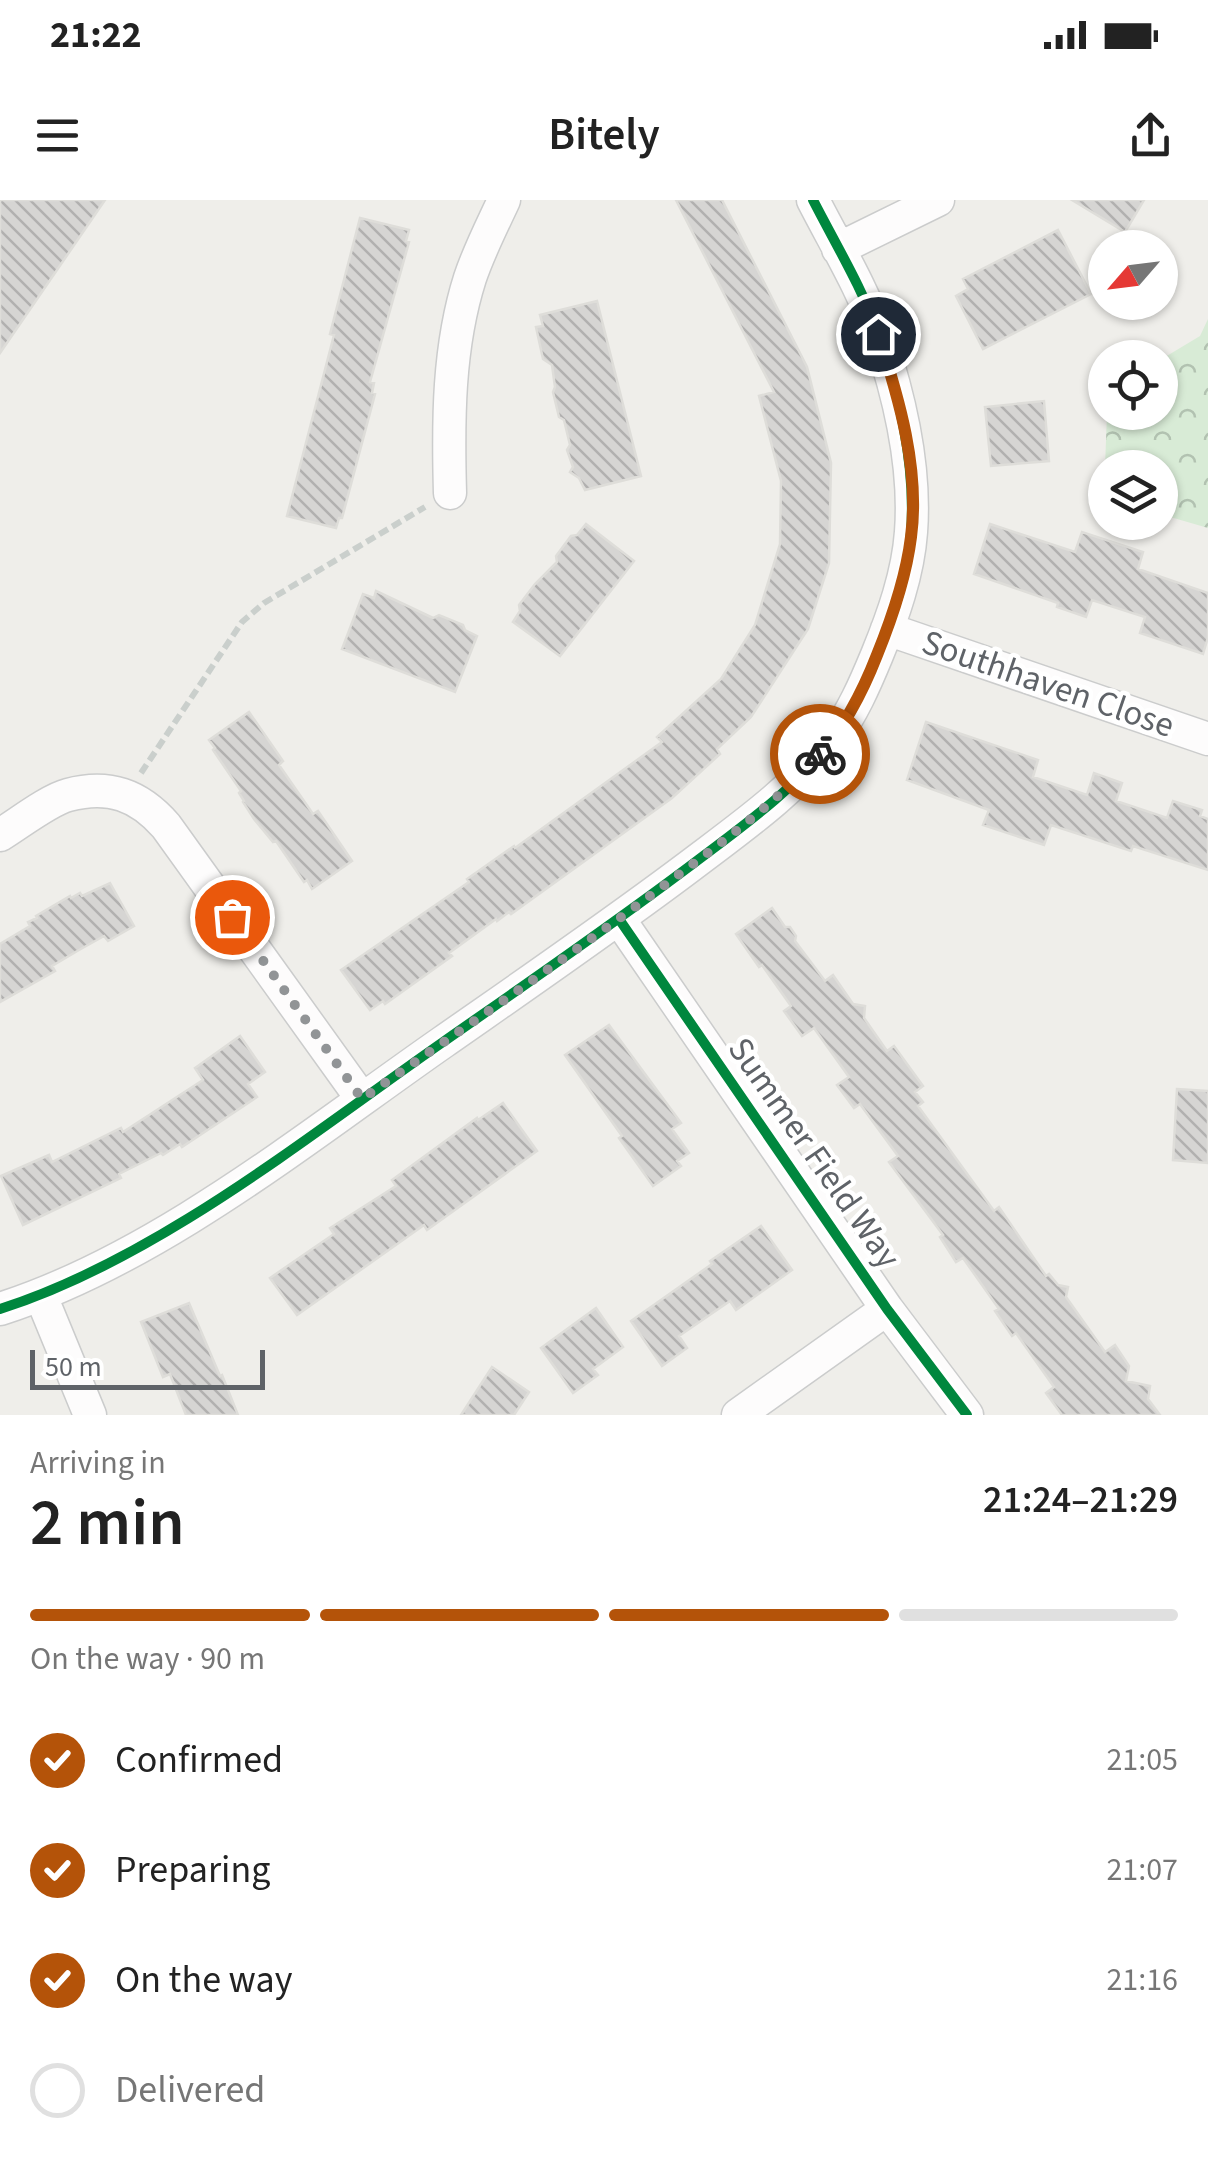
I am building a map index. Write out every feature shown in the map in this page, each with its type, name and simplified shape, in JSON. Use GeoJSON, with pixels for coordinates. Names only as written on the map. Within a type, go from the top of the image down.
{"type":"FeatureCollection","features":[{"type":"Feature","properties":{"kind":"street"},"geometry":{"type":"LineString","coordinates":[[450,493],[449,407],[462,309],[474,267],[504,200]]}},
{"type":"Feature","properties":{"kind":"street"},"geometry":{"type":"LineString","coordinates":[[0,1309],[41,1296],[155,1238],[250,1178],[619,919],[757,816],[832,740],[850,712],[888,630],[911,536],[912,500],[910,465],[897,397],[878,334],[867,304],[813,200]]}},
{"type":"Feature","properties":{"kind":"street"},"geometry":{"type":"LineString","coordinates":[[838,249],[938,200]]}},
{"type":"Feature","properties":{"kind":"street","name":"Southhaven Close"},"geometry":{"type":"LineString","coordinates":[[888,630],[1208,739]]}},
{"type":"Feature","properties":{"kind":"street"},"geometry":{"type":"LineString","coordinates":[[0,835],[65,796],[94,791],[127,794],[151,809],[362,1099]]}},
{"type":"Feature","properties":{"kind":"street","name":"Summer Field Way"},"geometry":{"type":"LineString","coordinates":[[619,919],[887,1308],[967,1415]]}},
{"type":"Feature","properties":{"kind":"street"},"geometry":{"type":"LineString","coordinates":[[41,1296],[90,1415]]}},
{"type":"Feature","properties":{"kind":"street"},"geometry":{"type":"LineString","coordinates":[[738,1415],[887,1308]]}},
{"type":"Feature","properties":{"kind":"path"},"geometry":{"type":"LineString","coordinates":[[127,794],[242,622],[264,603],[450,493]]}},
{"type":"Feature","properties":{"kind":"green space"},"geometry":{"type":"Polygon","coordinates":[[[1208,319],[1208,528],[1178,519],[1178,450],[1106,450],[1106,430],[1178,430],[1178,349],[1200,336],[1208,319]]]}},
{"type":"Feature","properties":{"kind":"building"},"geometry":{"type":"Polygon","coordinates":[[[0,200],[105,200],[0,353],[0,200]]]}},
{"type":"Feature","properties":{"kind":"building"},"geometry":{"type":"Polygon","coordinates":[[[676,200],[722,200],[807,367],[831,463],[829,563],[808,629],[751,717],[717,749],[720,754],[672,798],[511,914],[496,919],[385,1004],[383,1001],[370,1010],[341,970],[662,742],[657,737],[721,679],[755,625],[780,544],[781,481],[759,396],[774,392],[676,200]]]}},
{"type":"Feature","properties":{"kind":"building"},"geometry":{"type":"Polygon","coordinates":[[[1072,200],[1144,200],[1126,230],[1072,200]]]}},
{"type":"Feature","properties":{"kind":"building"},"geometry":{"type":"Polygon","coordinates":[[[360,218],[409,230],[409,242],[370,382],[374,383],[375,394],[336,528],[287,516],[360,218]]]}},
{"type":"Feature","properties":{"kind":"building"},"geometry":{"type":"Polygon","coordinates":[[[1058,230],[1088,288],[1088,296],[983,349],[956,296],[968,289],[963,279],[1058,230]]]}},
{"type":"Feature","properties":{"kind":"building"},"geometry":{"type":"Polygon","coordinates":[[[597,301],[641,476],[585,490],[579,478],[570,472],[570,445],[553,392],[552,365],[543,359],[536,327],[543,326],[540,315],[597,301]]]}},
{"type":"Feature","properties":{"kind":"building"},"geometry":{"type":"Polygon","coordinates":[[[1044,401],[1049,461],[991,466],[985,407],[1044,401]]]}},
{"type":"Feature","properties":{"kind":"building"},"geometry":{"type":"Polygon","coordinates":[[[586,524],[634,561],[560,656],[513,622],[519,605],[557,562],[556,556],[571,536],[586,524]]]}},
{"type":"Feature","properties":{"kind":"building"},"geometry":{"type":"Polygon","coordinates":[[[990,524],[1075,552],[1082,532],[1088,534],[1088,540],[1106,540],[1143,552],[1138,569],[1208,593],[1208,637],[1203,654],[1140,633],[1145,617],[1092,600],[1086,617],[1057,607],[1058,603],[974,574],[990,524]]]}},
{"type":"Feature","properties":{"kind":"building"},"geometry":{"type":"Polygon","coordinates":[[[376,591],[433,618],[439,615],[463,625],[477,636],[455,692],[342,649],[363,594],[374,598],[376,591]]]}},
{"type":"Feature","properties":{"kind":"building"},"geometry":{"type":"Polygon","coordinates":[[[249,712],[283,761],[279,765],[313,814],[318,811],[352,861],[312,889],[254,819],[209,740],[249,712]]]}},
{"type":"Feature","properties":{"kind":"building"},"geometry":{"type":"Polygon","coordinates":[[[926,722],[1038,760],[1033,777],[1087,795],[1094,773],[1122,783],[1116,801],[1167,818],[1173,801],[1202,810],[1200,816],[1208,819],[1208,870],[1051,825],[1044,845],[983,825],[989,810],[907,780],[926,722]]]}},
{"type":"Feature","properties":{"kind":"building"},"geometry":{"type":"Polygon","coordinates":[[[110,883],[134,926],[108,941],[104,936],[79,950],[52,966],[55,971],[0,1002],[0,944],[70,896],[82,896],[110,883]]]}},
{"type":"Feature","properties":{"kind":"building"},"geometry":{"type":"Polygon","coordinates":[[[772,908],[785,927],[790,927],[795,941],[825,981],[833,975],[853,1004],[865,1006],[864,1018],[887,1051],[894,1046],[923,1086],[915,1092],[923,1102],[918,1106],[994,1211],[999,1207],[1046,1276],[1049,1274],[1058,1285],[1068,1287],[1066,1297],[1105,1352],[1115,1345],[1129,1366],[1126,1381],[1150,1386],[1148,1399],[1160,1415],[1062,1415],[1046,1393],[1054,1387],[1016,1333],[1012,1336],[995,1311],[999,1309],[963,1258],[956,1262],[940,1237],[943,1235],[889,1162],[898,1156],[860,1104],[854,1108],[837,1085],[849,1077],[814,1028],[802,1036],[784,1011],[791,1006],[736,934],[772,908]]]}},
{"type":"Feature","properties":{"kind":"building"},"geometry":{"type":"Polygon","coordinates":[[[609,1025],[681,1123],[672,1129],[689,1153],[677,1161],[681,1166],[653,1186],[565,1055],[609,1025]]]}},
{"type":"Feature","properties":{"kind":"building"},"geometry":{"type":"Polygon","coordinates":[[[240,1036],[265,1072],[248,1084],[257,1097],[182,1147],[180,1144],[161,1153],[119,1174],[121,1178],[23,1225],[1,1176],[49,1155],[52,1162],[121,1128],[123,1132],[203,1080],[195,1068],[240,1036]]]}},
{"type":"Feature","properties":{"kind":"building"},"geometry":{"type":"Polygon","coordinates":[[[1177,1089],[1208,1091],[1208,1163],[1173,1160],[1177,1089]]]}},
{"type":"Feature","properties":{"kind":"building"},"geometry":{"type":"Polygon","coordinates":[[[503,1103],[537,1151],[427,1230],[424,1225],[297,1315],[270,1278],[334,1234],[330,1228],[396,1186],[392,1180],[503,1103]]]}},
{"type":"Feature","properties":{"kind":"building"},"geometry":{"type":"Polygon","coordinates":[[[761,1226],[792,1270],[736,1310],[730,1301],[679,1336],[687,1348],[662,1366],[631,1321],[761,1226]]]}},
{"type":"Feature","properties":{"kind":"building"},"geometry":{"type":"Polygon","coordinates":[[[189,1303],[238,1415],[186,1415],[170,1374],[163,1377],[141,1322],[189,1303]]]}},
{"type":"Feature","properties":{"kind":"building"},"geometry":{"type":"Polygon","coordinates":[[[596,1308],[623,1347],[593,1369],[598,1375],[573,1393],[541,1348],[596,1308]]]}},
{"type":"Feature","properties":{"kind":"building"},"geometry":{"type":"Polygon","coordinates":[[[492,1367],[529,1392],[514,1415],[461,1415],[492,1367]]]}},
{"type":"Feature","properties":{"kind":"cycle path"},"geometry":{"type":"LineString","coordinates":[[0,1309],[59,1287],[116,1259],[174,1227],[285,1155],[728,837],[784,792],[833,739],[863,688],[899,595],[907,563],[912,507],[909,457],[900,408],[879,336],[813,200]]}},
{"type":"Feature","properties":{"kind":"cycle path"},"geometry":{"type":"LineString","coordinates":[[619,919],[887,1309],[967,1415]]}},
{"type":"Feature","properties":{"kind":"way so far"},"geometry":{"type":"LineString","coordinates":[[232,917],[362,1099],[619,919],[757,816],[820,754]]}},
{"type":"Feature","properties":{"kind":"route"},"geometry":{"type":"LineString","coordinates":[[820,754],[850,712],[888,630],[911,536],[910,465],[897,397],[878,334]]}}]}
